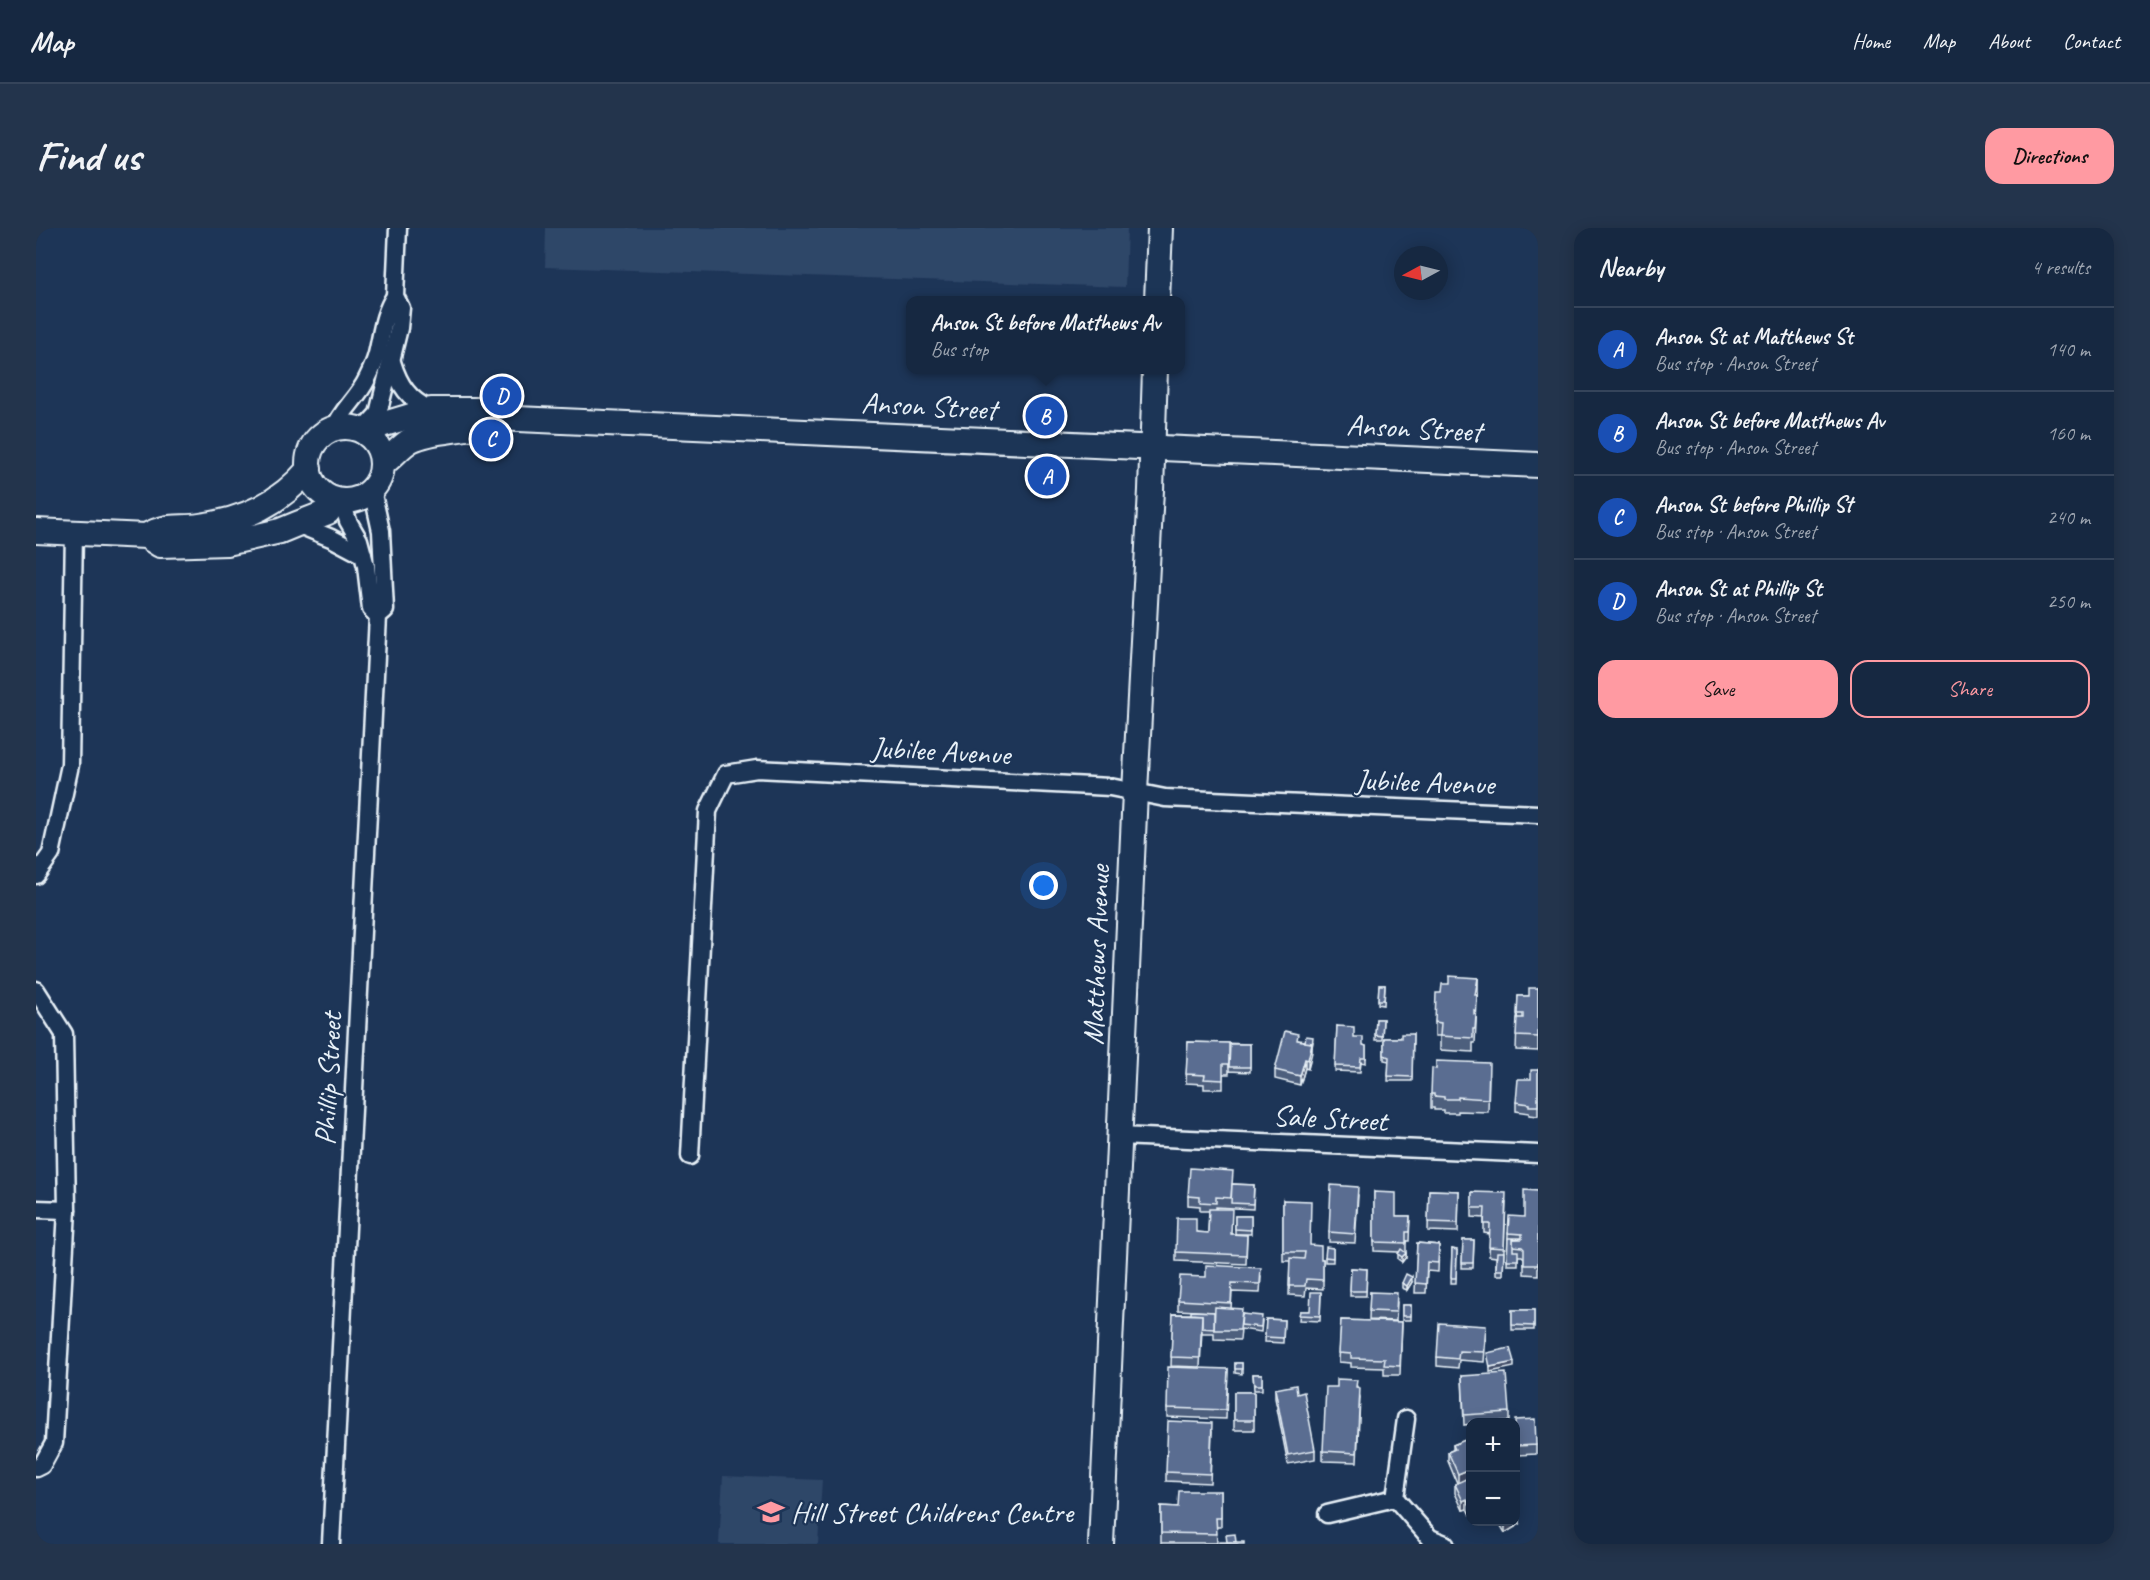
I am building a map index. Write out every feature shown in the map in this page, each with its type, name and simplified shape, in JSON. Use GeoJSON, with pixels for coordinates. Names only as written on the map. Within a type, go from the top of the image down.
{"type":"FeatureCollection","features":[{"type":"Feature","properties":{"kind":"street"},"geometry":{"type":"LineString","coordinates":[[334,429],[348,428],[365,433],[379,448],[382,464],[378,483],[372,490],[356,500],[338,501],[317,488],[309,469],[310,454],[316,442],[334,429],[338,420],[361,390],[377,356],[386,309],[394,296],[398,228]]}},
{"type":"Feature","properties":{"kind":"street"},"geometry":{"type":"LineString","coordinates":[[1157,296],[1160,228]]}},
{"type":"Feature","properties":{"kind":"street"},"geometry":{"type":"LineString","coordinates":[[365,433],[378,414],[392,362],[401,308],[394,296]]}},
{"type":"Feature","properties":{"kind":"street"},"geometry":{"type":"LineString","coordinates":[[392,362],[404,390],[411,398],[431,410]]}},
{"type":"Feature","properties":{"kind":"street","name":"Matthews Avenue"},"geometry":{"type":"LineString","coordinates":[[1101,1544],[1155,374]]}},
{"type":"Feature","properties":{"kind":"street","name":"Anson Street"},"geometry":{"type":"LineString","coordinates":[[365,433],[381,425],[431,410],[460,409],[486,411],[496,418],[1538,465]]}},
{"type":"Feature","properties":{"kind":"street","name":"Anson Street"},"geometry":{"type":"LineString","coordinates":[[382,464],[413,439],[453,429],[486,425],[496,418]]}},
{"type":"Feature","properties":{"kind":"street"},"geometry":{"type":"LineString","coordinates":[[147,536],[159,528],[200,526],[224,522],[247,514],[270,504],[288,492],[309,469]]}},
{"type":"Feature","properties":{"kind":"street","name":"Phillip Street"},"geometry":{"type":"LineString","coordinates":[[331,1544],[378,616],[385,610],[381,531],[372,490]]}},
{"type":"Feature","properties":{"kind":"street"},"geometry":{"type":"LineString","coordinates":[[36,531],[147,536],[160,545],[227,543],[280,531],[328,512],[338,501]]}},
{"type":"Feature","properties":{"kind":"street","name":"Phillip Street"},"geometry":{"type":"LineString","coordinates":[[338,501],[363,555],[371,609],[378,616]]}},
{"type":"Feature","properties":{"kind":"street"},"geometry":{"type":"LineString","coordinates":[[297,524],[363,555]]}},
{"type":"Feature","properties":{"kind":"street"},"geometry":{"type":"LineString","coordinates":[[36,875],[51,854],[69,765],[74,531]]}},
{"type":"Feature","properties":{"kind":"street","name":"Jubilee Avenue"},"geometry":{"type":"LineString","coordinates":[[690,1156],[708,811],[726,774],[757,769],[1096,786],[1165,798],[1538,813]]}},
{"type":"Feature","properties":{"kind":"street"},"geometry":{"type":"LineString","coordinates":[[36,990],[64,1034],[67,1210],[54,1443],[42,1465],[36,1468]]}},
{"type":"Feature","properties":{"kind":"street","name":"Sale Street"},"geometry":{"type":"LineString","coordinates":[[1119,1136],[1538,1154]]}},
{"type":"Feature","properties":{"kind":"street"},"geometry":{"type":"LineString","coordinates":[[36,1209],[67,1210]]}},
{"type":"Feature","properties":{"kind":"street"},"geometry":{"type":"LineString","coordinates":[[1407,1419],[1395,1498],[1430,1538],[1445,1544]]}},
{"type":"Feature","properties":{"kind":"street"},"geometry":{"type":"LineString","coordinates":[[1327,1514],[1395,1498]]}},
{"type":"Feature","properties":{"kind":"shaded area"},"geometry":{"type":"Polygon","coordinates":[[[546,228],[1127,228],[1125,287],[545,267],[546,228]]]}},
{"type":"Feature","properties":{"kind":"shaded area","name":"Hill Street Childrens Centre"},"geometry":{"type":"Polygon","coordinates":[[[723,1476],[822,1480],[818,1544],[719,1544],[723,1476]]]}},
{"type":"Feature","properties":{"kind":"building"},"geometry":{"type":"Polygon","coordinates":[[[1449,976],[1478,978],[1473,1038],[1440,1036],[1441,1023],[1435,1022],[1436,993],[1441,993],[1442,984],[1449,984],[1449,976]]]}},
{"type":"Feature","properties":{"kind":"building"},"geometry":{"type":"Polygon","coordinates":[[[1379,985],[1385,985],[1384,1000],[1378,1000],[1379,985]]]}},
{"type":"Feature","properties":{"kind":"building"},"geometry":{"type":"Polygon","coordinates":[[[1529,988],[1538,988],[1538,1037],[1516,1036],[1517,1018],[1523,1018],[1523,1014],[1517,1014],[1518,996],[1529,996],[1529,988]]]}},
{"type":"Feature","properties":{"kind":"building"},"geometry":{"type":"Polygon","coordinates":[[[1376,1019],[1383,1019],[1382,1036],[1375,1035],[1376,1019]]]}},
{"type":"Feature","properties":{"kind":"building"},"geometry":{"type":"Polygon","coordinates":[[[1337,1026],[1354,1027],[1354,1037],[1363,1037],[1366,1058],[1361,1058],[1360,1067],[1335,1066],[1337,1026]]]}},
{"type":"Feature","properties":{"kind":"building"},"geometry":{"type":"Polygon","coordinates":[[[1285,1031],[1298,1034],[1297,1040],[1312,1043],[1308,1060],[1305,1059],[1300,1076],[1275,1070],[1285,1031]]]}},
{"type":"Feature","properties":{"kind":"building"},"geometry":{"type":"Polygon","coordinates":[[[1401,1034],[1413,1034],[1412,1077],[1388,1076],[1389,1057],[1384,1055],[1384,1038],[1401,1038],[1401,1034]]]}},
{"type":"Feature","properties":{"kind":"building"},"geometry":{"type":"Polygon","coordinates":[[[1306,1036],[1313,1037],[1312,1048],[1312,1043],[1305,1042],[1306,1036]]]}},
{"type":"Feature","properties":{"kind":"building"},"geometry":{"type":"Polygon","coordinates":[[[1188,1042],[1229,1043],[1229,1064],[1223,1064],[1223,1080],[1204,1079],[1205,1075],[1186,1074],[1188,1042]]]}},
{"type":"Feature","properties":{"kind":"building"},"geometry":{"type":"Polygon","coordinates":[[[1230,1044],[1250,1044],[1250,1067],[1229,1067],[1230,1044]]]}},
{"type":"Feature","properties":{"kind":"building"},"geometry":{"type":"Polygon","coordinates":[[[1436,1061],[1489,1063],[1488,1099],[1458,1097],[1458,1099],[1444,1099],[1444,1097],[1431,1094],[1432,1068],[1436,1069],[1436,1061]]]}},
{"type":"Feature","properties":{"kind":"building"},"geometry":{"type":"Polygon","coordinates":[[[1531,1070],[1538,1070],[1538,1106],[1516,1102],[1518,1079],[1531,1079],[1531,1070]]]}},
{"type":"Feature","properties":{"kind":"building"},"geometry":{"type":"Polygon","coordinates":[[[1190,1168],[1233,1171],[1231,1198],[1216,1197],[1216,1203],[1200,1202],[1200,1197],[1188,1196],[1190,1168]]]}},
{"type":"Feature","properties":{"kind":"building"},"geometry":{"type":"Polygon","coordinates":[[[1232,1184],[1254,1185],[1253,1204],[1231,1203],[1232,1184]]]}},
{"type":"Feature","properties":{"kind":"building"},"geometry":{"type":"Polygon","coordinates":[[[1331,1185],[1358,1187],[1355,1234],[1329,1232],[1331,1185]]]}},
{"type":"Feature","properties":{"kind":"building"},"geometry":{"type":"Polygon","coordinates":[[[1429,1190],[1459,1191],[1458,1223],[1428,1222],[1429,1190]]]}},
{"type":"Feature","properties":{"kind":"building"},"geometry":{"type":"Polygon","coordinates":[[[1524,1190],[1538,1191],[1538,1265],[1524,1265],[1524,1249],[1513,1246],[1513,1239],[1522,1239],[1522,1234],[1508,1233],[1509,1216],[1524,1217],[1524,1190]]]}},
{"type":"Feature","properties":{"kind":"building"},"geometry":{"type":"Polygon","coordinates":[[[1374,1192],[1396,1193],[1396,1216],[1410,1216],[1406,1243],[1374,1242],[1374,1192]]]}},
{"type":"Feature","properties":{"kind":"building"},"geometry":{"type":"Polygon","coordinates":[[[1472,1192],[1506,1193],[1504,1248],[1489,1247],[1490,1224],[1484,1224],[1485,1208],[1472,1208],[1472,1192]]]}},
{"type":"Feature","properties":{"kind":"building"},"geometry":{"type":"Polygon","coordinates":[[[1283,1200],[1311,1201],[1310,1245],[1321,1246],[1323,1280],[1306,1279],[1305,1286],[1289,1286],[1290,1258],[1304,1259],[1305,1252],[1283,1252],[1283,1200]]]}},
{"type":"Feature","properties":{"kind":"building"},"geometry":{"type":"Polygon","coordinates":[[[1209,1209],[1232,1209],[1231,1234],[1247,1235],[1246,1255],[1176,1252],[1177,1218],[1196,1218],[1196,1232],[1208,1233],[1209,1209]]]}},
{"type":"Feature","properties":{"kind":"building"},"geometry":{"type":"Polygon","coordinates":[[[1235,1216],[1251,1216],[1251,1230],[1235,1229],[1235,1216]]]}},
{"type":"Feature","properties":{"kind":"building"},"geometry":{"type":"Polygon","coordinates":[[[1508,1238],[1522,1238],[1513,1239],[1513,1251],[1518,1251],[1518,1260],[1507,1260],[1508,1238]]]}},
{"type":"Feature","properties":{"kind":"building"},"geometry":{"type":"Polygon","coordinates":[[[1463,1240],[1474,1240],[1473,1263],[1462,1263],[1463,1240]]]}},
{"type":"Feature","properties":{"kind":"building"},"geometry":{"type":"Polygon","coordinates":[[[1417,1243],[1439,1245],[1438,1263],[1427,1262],[1426,1284],[1415,1283],[1417,1243]]]}},
{"type":"Feature","properties":{"kind":"building"},"geometry":{"type":"Polygon","coordinates":[[[1326,1247],[1333,1248],[1333,1258],[1325,1257],[1326,1247]]]}},
{"type":"Feature","properties":{"kind":"building"},"geometry":{"type":"Polygon","coordinates":[[[1401,1249],[1406,1253],[1402,1257],[1398,1254],[1401,1249]]]}},
{"type":"Feature","properties":{"kind":"building"},"geometry":{"type":"Polygon","coordinates":[[[1452,1249],[1457,1250],[1456,1278],[1451,1278],[1452,1249]]]}},
{"type":"Feature","properties":{"kind":"building"},"geometry":{"type":"Polygon","coordinates":[[[1497,1252],[1504,1252],[1503,1270],[1496,1270],[1497,1252]]]}},
{"type":"Feature","properties":{"kind":"building"},"geometry":{"type":"Polygon","coordinates":[[[1206,1265],[1261,1268],[1260,1284],[1232,1283],[1231,1303],[1178,1300],[1180,1276],[1206,1277],[1206,1265]]]}},
{"type":"Feature","properties":{"kind":"building"},"geometry":{"type":"Polygon","coordinates":[[[1351,1268],[1367,1269],[1366,1291],[1350,1291],[1351,1268]]]}},
{"type":"Feature","properties":{"kind":"building"},"geometry":{"type":"Polygon","coordinates":[[[1406,1274],[1412,1277],[1407,1286],[1402,1283],[1406,1274]]]}},
{"type":"Feature","properties":{"kind":"building"},"geometry":{"type":"Polygon","coordinates":[[[1311,1292],[1321,1292],[1320,1316],[1299,1315],[1300,1311],[1310,1311],[1311,1292]]]}},
{"type":"Feature","properties":{"kind":"building"},"geometry":{"type":"Polygon","coordinates":[[[1370,1292],[1397,1293],[1396,1312],[1369,1311],[1370,1292]]]}},
{"type":"Feature","properties":{"kind":"building"},"geometry":{"type":"Polygon","coordinates":[[[1402,1305],[1411,1305],[1411,1316],[1402,1316],[1402,1305]]]}},
{"type":"Feature","properties":{"kind":"building"},"geometry":{"type":"Polygon","coordinates":[[[1215,1307],[1242,1309],[1240,1330],[1214,1330],[1215,1307]]]}},
{"type":"Feature","properties":{"kind":"building"},"geometry":{"type":"Polygon","coordinates":[[[1512,1310],[1534,1310],[1534,1326],[1512,1325],[1512,1310]]]}},
{"type":"Feature","properties":{"kind":"building"},"geometry":{"type":"Polygon","coordinates":[[[1191,1311],[1214,1312],[1214,1329],[1202,1328],[1202,1315],[1191,1314],[1191,1311]]]}},
{"type":"Feature","properties":{"kind":"building"},"geometry":{"type":"Polygon","coordinates":[[[1173,1314],[1202,1315],[1200,1358],[1171,1357],[1173,1314]]]}},
{"type":"Feature","properties":{"kind":"building"},"geometry":{"type":"Polygon","coordinates":[[[1242,1314],[1262,1316],[1261,1327],[1241,1325],[1242,1314]]]}},
{"type":"Feature","properties":{"kind":"building"},"geometry":{"type":"Polygon","coordinates":[[[1266,1319],[1284,1320],[1283,1338],[1265,1337],[1266,1319]]]}},
{"type":"Feature","properties":{"kind":"building"},"geometry":{"type":"Polygon","coordinates":[[[1341,1320],[1402,1322],[1400,1366],[1384,1365],[1385,1359],[1351,1358],[1351,1354],[1339,1353],[1341,1320]]]}},
{"type":"Feature","properties":{"kind":"building"},"geometry":{"type":"Polygon","coordinates":[[[1439,1323],[1486,1326],[1484,1352],[1459,1351],[1458,1359],[1437,1357],[1439,1323]]]}},
{"type":"Feature","properties":{"kind":"building"},"geometry":{"type":"Polygon","coordinates":[[[1510,1348],[1514,1362],[1490,1367],[1487,1353],[1510,1348]]]}},
{"type":"Feature","properties":{"kind":"building"},"geometry":{"type":"Polygon","coordinates":[[[1235,1363],[1242,1363],[1242,1369],[1235,1369],[1235,1363]]]}},
{"type":"Feature","properties":{"kind":"building"},"geometry":{"type":"Polygon","coordinates":[[[1168,1367],[1228,1369],[1226,1410],[1167,1408],[1168,1367]]]}},
{"type":"Feature","properties":{"kind":"building"},"geometry":{"type":"Polygon","coordinates":[[[1506,1373],[1509,1412],[1464,1415],[1462,1376],[1506,1373]]]}},
{"type":"Feature","properties":{"kind":"building"},"geometry":{"type":"Polygon","coordinates":[[[1253,1374],[1262,1374],[1262,1385],[1254,1385],[1253,1374]]]}},
{"type":"Feature","properties":{"kind":"building"},"geometry":{"type":"Polygon","coordinates":[[[1337,1379],[1357,1380],[1356,1387],[1360,1388],[1357,1453],[1323,1451],[1326,1387],[1337,1387],[1337,1379]]]}},
{"type":"Feature","properties":{"kind":"building"},"geometry":{"type":"Polygon","coordinates":[[[1296,1385],[1297,1394],[1304,1392],[1315,1450],[1288,1455],[1275,1389],[1296,1385]]]}},
{"type":"Feature","properties":{"kind":"building"},"geometry":{"type":"Polygon","coordinates":[[[1234,1392],[1254,1392],[1254,1420],[1234,1420],[1234,1392]]]}},
{"type":"Feature","properties":{"kind":"building"},"geometry":{"type":"Polygon","coordinates":[[[1535,1419],[1536,1445],[1520,1446],[1520,1420],[1535,1419]]]}},
{"type":"Feature","properties":{"kind":"building"},"geometry":{"type":"Polygon","coordinates":[[[1168,1421],[1212,1423],[1210,1474],[1166,1472],[1168,1421]]]}},
{"type":"Feature","properties":{"kind":"building"},"geometry":{"type":"Polygon","coordinates":[[[1466,1440],[1466,1471],[1458,1474],[1448,1452],[1455,1449],[1453,1445],[1466,1440]]]}},
{"type":"Feature","properties":{"kind":"building"},"geometry":{"type":"Polygon","coordinates":[[[1466,1479],[1466,1500],[1463,1501],[1455,1484],[1466,1479]]]}},
{"type":"Feature","properties":{"kind":"building"},"geometry":{"type":"Polygon","coordinates":[[[1179,1491],[1221,1491],[1221,1518],[1216,1518],[1217,1534],[1161,1533],[1161,1506],[1178,1507],[1179,1491]]]}},
{"type":"Feature","properties":{"kind":"building"},"geometry":{"type":"Polygon","coordinates":[[[1235,1534],[1236,1542],[1227,1542],[1226,1535],[1235,1534]]]}},
{"type":"Feature","properties":{"kind":"building"},"geometry":{"type":"Polygon","coordinates":[[[1219,1542],[1244,1542],[1244,1544],[1219,1544],[1219,1542]]]}},
{"type":"Feature","properties":{"kind":"place","name":"Anson St at Phillip St"},"geometry":{"type":"Point","coordinates":[502,396]}},
{"type":"Feature","properties":{"kind":"place","name":"Anson St before Matthews Av"},"geometry":{"type":"Point","coordinates":[1045,416]}},
{"type":"Feature","properties":{"kind":"place","name":"Anson St before Phillip St"},"geometry":{"type":"Point","coordinates":[491,439]}},
{"type":"Feature","properties":{"kind":"place","name":"Anson St at Matthews St"},"geometry":{"type":"Point","coordinates":[1047,476]}},
{"type":"Feature","properties":{"kind":"place","name":"Hill Street Childrens Centre"},"geometry":{"type":"Point","coordinates":[771,1512]}}]}
